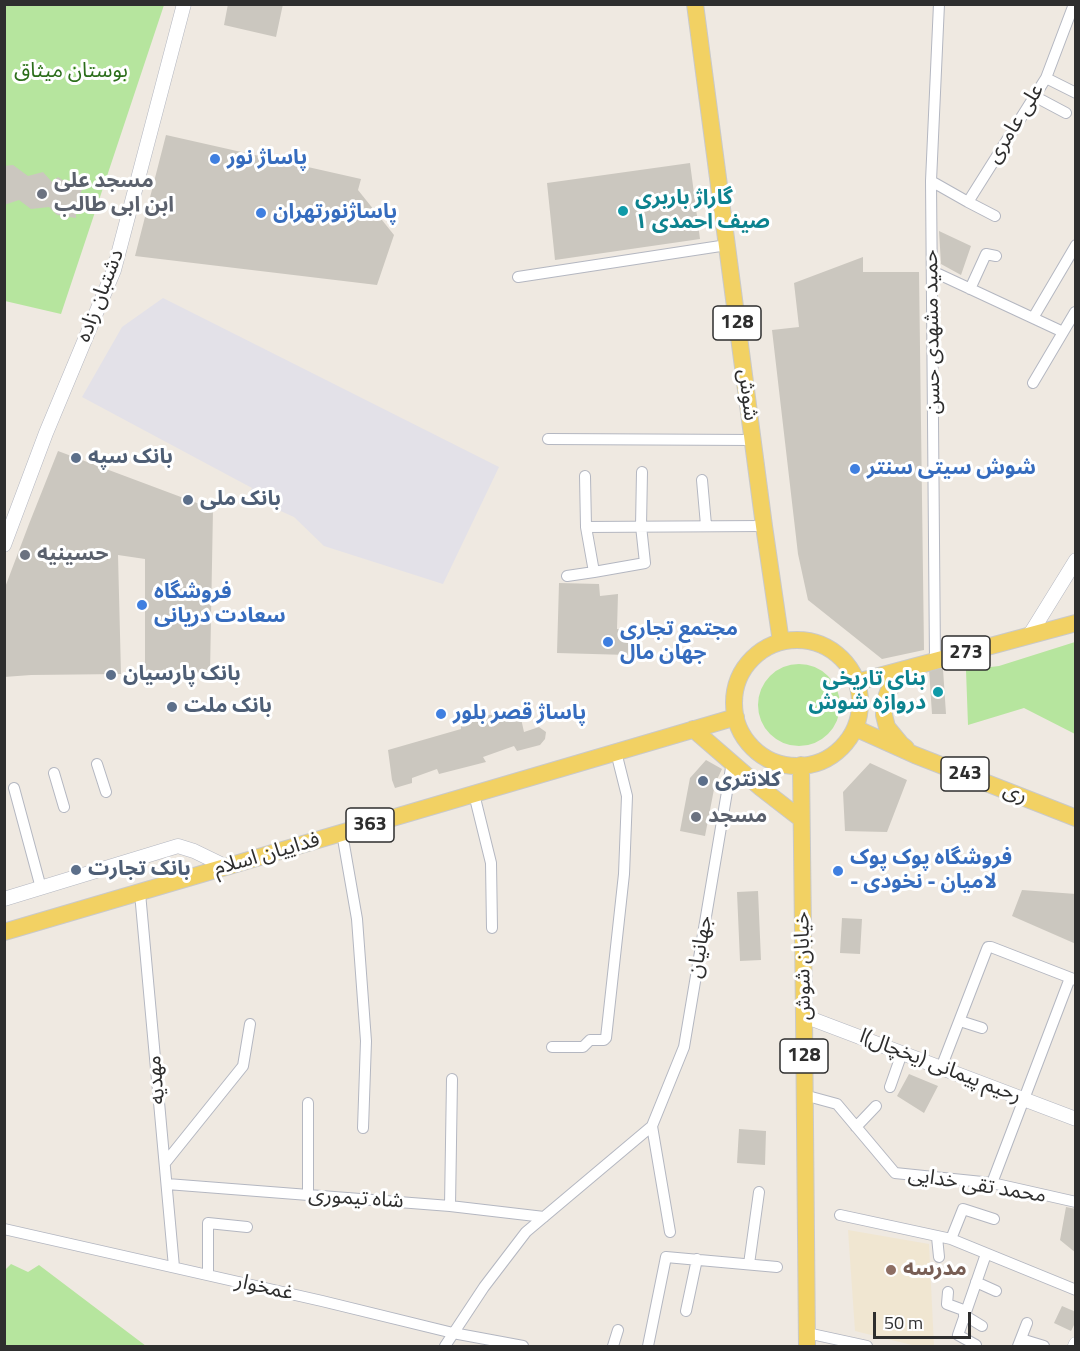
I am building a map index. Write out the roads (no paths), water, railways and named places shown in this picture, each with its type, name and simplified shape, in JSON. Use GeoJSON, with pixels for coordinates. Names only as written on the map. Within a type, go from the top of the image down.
{"type":"FeatureCollection","features":[{"type":"Feature","properties":{"kind":"main road","name":"شوش"},"geometry":{"type":"LineString","coordinates":[[695,4],[781,642]]}},
{"type":"Feature","properties":{"kind":"main road","name":"273"},"geometry":{"type":"LineString","coordinates":[[857,682],[1076,623]]}},
{"type":"Feature","properties":{"kind":"main road"},"geometry":{"type":"LineString","coordinates":[[804,640],[826,647],[850,668],[857,682],[860,697],[855,728],[847,742],[836,753],[822,761],[791,766],[775,762],[750,744],[736,717],[737,684],[744,670],[754,657],[766,648],[781,642],[804,640]]}},
{"type":"Feature","properties":{"kind":"main road"},"geometry":{"type":"LineString","coordinates":[[914,666],[888,692],[884,703],[884,715],[893,735],[915,755]]}},
{"type":"Feature","properties":{"kind":"main road","name":"فداییان اسلام"},"geometry":{"type":"LineString","coordinates":[[4,932],[736,717]]}},
{"type":"Feature","properties":{"kind":"main road","name":"ری"},"geometry":{"type":"LineString","coordinates":[[855,728],[915,755],[1076,818]]}},
{"type":"Feature","properties":{"kind":"main road"},"geometry":{"type":"LineString","coordinates":[[693,729],[801,819]]}},
{"type":"Feature","properties":{"kind":"main road","name":"خیابان شوش"},"geometry":{"type":"LineString","coordinates":[[801,765],[807,1340]]}},
{"type":"Feature","properties":{"kind":"street","name":"دشتبان زاده"},"geometry":{"type":"LineString","coordinates":[[4,545],[46,433],[114,270],[184,4]]}},
{"type":"Feature","properties":{"kind":"street","name":"حمید مشهدی حسن"},"geometry":{"type":"LineString","coordinates":[[936,661],[931,181],[939,4]]}},
{"type":"Feature","properties":{"kind":"street","name":"علی عامری"},"geometry":{"type":"LineString","coordinates":[[968,202],[1046,78],[1074,4]]}},
{"type":"Feature","properties":{"kind":"street"},"geometry":{"type":"LineString","coordinates":[[1046,78],[1076,93]]}},
{"type":"Feature","properties":{"kind":"street"},"geometry":{"type":"LineString","coordinates":[[1034,96],[1066,113]]}},
{"type":"Feature","properties":{"kind":"street"},"geometry":{"type":"LineString","coordinates":[[931,181],[995,216]]}},
{"type":"Feature","properties":{"kind":"street"},"geometry":{"type":"LineString","coordinates":[[1033,318],[1076,244]]}},
{"type":"Feature","properties":{"kind":"street"},"geometry":{"type":"LineString","coordinates":[[518,277],[727,245]]}},
{"type":"Feature","properties":{"kind":"street"},"geometry":{"type":"LineString","coordinates":[[970,288],[986,254],[996,256]]}},
{"type":"Feature","properties":{"kind":"street"},"geometry":{"type":"LineString","coordinates":[[932,271],[1064,332]]}},
{"type":"Feature","properties":{"kind":"street"},"geometry":{"type":"LineString","coordinates":[[1033,383],[1075,312]]}},
{"type":"Feature","properties":{"kind":"street"},"geometry":{"type":"LineString","coordinates":[[548,440],[752,440]]}},
{"type":"Feature","properties":{"kind":"street"},"geometry":{"type":"LineString","coordinates":[[567,576],[645,562],[641,526],[642,472]]}},
{"type":"Feature","properties":{"kind":"street"},"geometry":{"type":"LineString","coordinates":[[585,476],[586,526],[594,572]]}},
{"type":"Feature","properties":{"kind":"street"},"geometry":{"type":"LineString","coordinates":[[702,480],[706,525]]}},
{"type":"Feature","properties":{"kind":"street"},"geometry":{"type":"LineString","coordinates":[[586,526],[764,526]]}},
{"type":"Feature","properties":{"kind":"street"},"geometry":{"type":"LineString","coordinates":[[1029,636],[1076,560]]}},
{"type":"Feature","properties":{"kind":"street"},"geometry":{"type":"LineString","coordinates":[[552,1047],[583,1047],[590,1040],[606,1038],[624,874],[627,807],[627,796],[616,752]]}},
{"type":"Feature","properties":{"kind":"street","name":"جهانیان"},"geometry":{"type":"LineString","coordinates":[[445,1347],[484,1287],[526,1232],[652,1126],[684,1047],[732,762]]}},
{"type":"Feature","properties":{"kind":"street"},"geometry":{"type":"LineString","coordinates":[[97,764],[106,792]]}},
{"type":"Feature","properties":{"kind":"street"},"geometry":{"type":"LineString","coordinates":[[54,773],[64,807]]}},
{"type":"Feature","properties":{"kind":"street"},"geometry":{"type":"LineString","coordinates":[[14,788],[41,888]]}},
{"type":"Feature","properties":{"kind":"street"},"geometry":{"type":"LineString","coordinates":[[474,794],[491,863],[492,928]]}},
{"type":"Feature","properties":{"kind":"street"},"geometry":{"type":"LineString","coordinates":[[342,833],[357,919],[366,1030],[363,1128]]}},
{"type":"Feature","properties":{"kind":"street"},"geometry":{"type":"LineString","coordinates":[[4,899],[178,846],[227,867]]}},
{"type":"Feature","properties":{"kind":"street","name":"مهدیه"},"geometry":{"type":"LineString","coordinates":[[140,893],[174,1267]]}},
{"type":"Feature","properties":{"kind":"street"},"geometry":{"type":"LineString","coordinates":[[941,1068],[988,947],[1073,979],[1023,1099],[992,1183]]}},
{"type":"Feature","properties":{"kind":"street","name":"رحیم پیمانی (یخچال)ا"},"geometry":{"type":"LineString","coordinates":[[804,1016],[1076,1119]]}},
{"type":"Feature","properties":{"kind":"street"},"geometry":{"type":"LineString","coordinates":[[960,1021],[982,1028]]}},
{"type":"Feature","properties":{"kind":"street"},"geometry":{"type":"LineString","coordinates":[[165,1163],[243,1066],[250,1024]]}},
{"type":"Feature","properties":{"kind":"street"},"geometry":{"type":"LineString","coordinates":[[890,1086],[903,1053]]}},
{"type":"Feature","properties":{"kind":"street"},"geometry":{"type":"LineString","coordinates":[[450,1206],[452,1079]]}},
{"type":"Feature","properties":{"kind":"street","name":"محمد تقی خدایی"},"geometry":{"type":"LineString","coordinates":[[804,1095],[837,1104],[895,1173],[992,1183],[1076,1202]]}},
{"type":"Feature","properties":{"kind":"street"},"geometry":{"type":"LineString","coordinates":[[308,1103],[308,1195]]}},
{"type":"Feature","properties":{"kind":"street"},"geometry":{"type":"LineString","coordinates":[[856,1127],[876,1106]]}},
{"type":"Feature","properties":{"kind":"street"},"geometry":{"type":"LineString","coordinates":[[652,1126],[670,1232]]}},
{"type":"Feature","properties":{"kind":"street","name":"شاه تیموری"},"geometry":{"type":"LineString","coordinates":[[167,1184],[450,1206],[544,1217]]}},
{"type":"Feature","properties":{"kind":"street"},"geometry":{"type":"LineString","coordinates":[[748,1264],[759,1192]]}},
{"type":"Feature","properties":{"kind":"street"},"geometry":{"type":"LineString","coordinates":[[951,1239],[963,1209],[994,1219]]}},
{"type":"Feature","properties":{"kind":"street"},"geometry":{"type":"LineString","coordinates":[[840,1215],[951,1239],[1076,1290]]}},
{"type":"Feature","properties":{"kind":"street"},"geometry":{"type":"LineString","coordinates":[[208,1275],[208,1223],[247,1227]]}},
{"type":"Feature","properties":{"kind":"street","name":"غمخوار"},"geometry":{"type":"LineString","coordinates":[[6,1231],[174,1267],[498,1344],[523,1347]]}},
{"type":"Feature","properties":{"kind":"street"},"geometry":{"type":"LineString","coordinates":[[937,1237],[939,1257]]}},
{"type":"Feature","properties":{"kind":"street"},"geometry":{"type":"LineString","coordinates":[[976,1344],[963,1343],[958,1335],[986,1254]]}},
{"type":"Feature","properties":{"kind":"street"},"geometry":{"type":"LineString","coordinates":[[648,1347],[666,1257],[777,1267]]}},
{"type":"Feature","properties":{"kind":"street"},"geometry":{"type":"LineString","coordinates":[[686,1311],[697,1259]]}},
{"type":"Feature","properties":{"kind":"street"},"geometry":{"type":"LineString","coordinates":[[976,1282],[996,1291]]}},
{"type":"Feature","properties":{"kind":"street"},"geometry":{"type":"LineString","coordinates":[[948,1292],[947,1304],[965,1313],[982,1326]]}},
{"type":"Feature","properties":{"kind":"street"},"geometry":{"type":"LineString","coordinates":[[1027,1323],[1019,1343],[1044,1347]]}},
{"type":"Feature","properties":{"kind":"street"},"geometry":{"type":"LineString","coordinates":[[613,1347],[618,1330]]}},
{"type":"Feature","properties":{"kind":"street"},"geometry":{"type":"LineString","coordinates":[[807,1340],[865,1346]]}},
{"type":"Feature","properties":{"kind":"place","name":"پاساژ نور"},"geometry":{"type":"Point","coordinates":[215,159]}},
{"type":"Feature","properties":{"kind":"place","name":"مسجد علی ابن ابی طالب"},"geometry":{"type":"Point","coordinates":[42,194]}},
{"type":"Feature","properties":{"kind":"place","name":"گاراژ باربری صیف احمدی ۱"},"geometry":{"type":"Point","coordinates":[623,211]}},
{"type":"Feature","properties":{"kind":"place","name":"پاساژنورتهران"},"geometry":{"type":"Point","coordinates":[261,213]}},
{"type":"Feature","properties":{"kind":"place","name":"بانک سپه"},"geometry":{"type":"Point","coordinates":[76,458]}},
{"type":"Feature","properties":{"kind":"place","name":"شوش سیتی سنتر"},"geometry":{"type":"Point","coordinates":[855,469]}},
{"type":"Feature","properties":{"kind":"place","name":"بانک ملی"},"geometry":{"type":"Point","coordinates":[188,500]}},
{"type":"Feature","properties":{"kind":"place","name":"حسینیه"},"geometry":{"type":"Point","coordinates":[25,555]}},
{"type":"Feature","properties":{"kind":"place","name":"فروشگاه سعادت دریانی"},"geometry":{"type":"Point","coordinates":[142,605]}},
{"type":"Feature","properties":{"kind":"place","name":"مجتمع تجاری جهان مال"},"geometry":{"type":"Point","coordinates":[608,642]}},
{"type":"Feature","properties":{"kind":"place","name":"بانک پارسیان"},"geometry":{"type":"Point","coordinates":[111,675]}},
{"type":"Feature","properties":{"kind":"place","name":"بنای تاریخی دروازه شوش"},"geometry":{"type":"Point","coordinates":[938,692]}},
{"type":"Feature","properties":{"kind":"place","name":"بانک ملت"},"geometry":{"type":"Point","coordinates":[172,707]}},
{"type":"Feature","properties":{"kind":"place","name":"پاساژ قصر بلور"},"geometry":{"type":"Point","coordinates":[441,714]}},
{"type":"Feature","properties":{"kind":"place","name":"کلانتری"},"geometry":{"type":"Point","coordinates":[703,781]}},
{"type":"Feature","properties":{"kind":"place","name":"مسجد"},"geometry":{"type":"Point","coordinates":[696,817]}},
{"type":"Feature","properties":{"kind":"place","name":"بانک تجارت"},"geometry":{"type":"Point","coordinates":[76,870]}},
{"type":"Feature","properties":{"kind":"place","name":"فروشگاه پوک پوک - لاميان - نخودی"},"geometry":{"type":"Point","coordinates":[838,871]}},
{"type":"Feature","properties":{"kind":"place","name":"مدرسه"},"geometry":{"type":"Point","coordinates":[891,1270]}},
{"type":"Feature","properties":{"kind":"park label","name":"بوستان میثاق"},"geometry":{"type":"Point","coordinates":[71,72]}}]}
